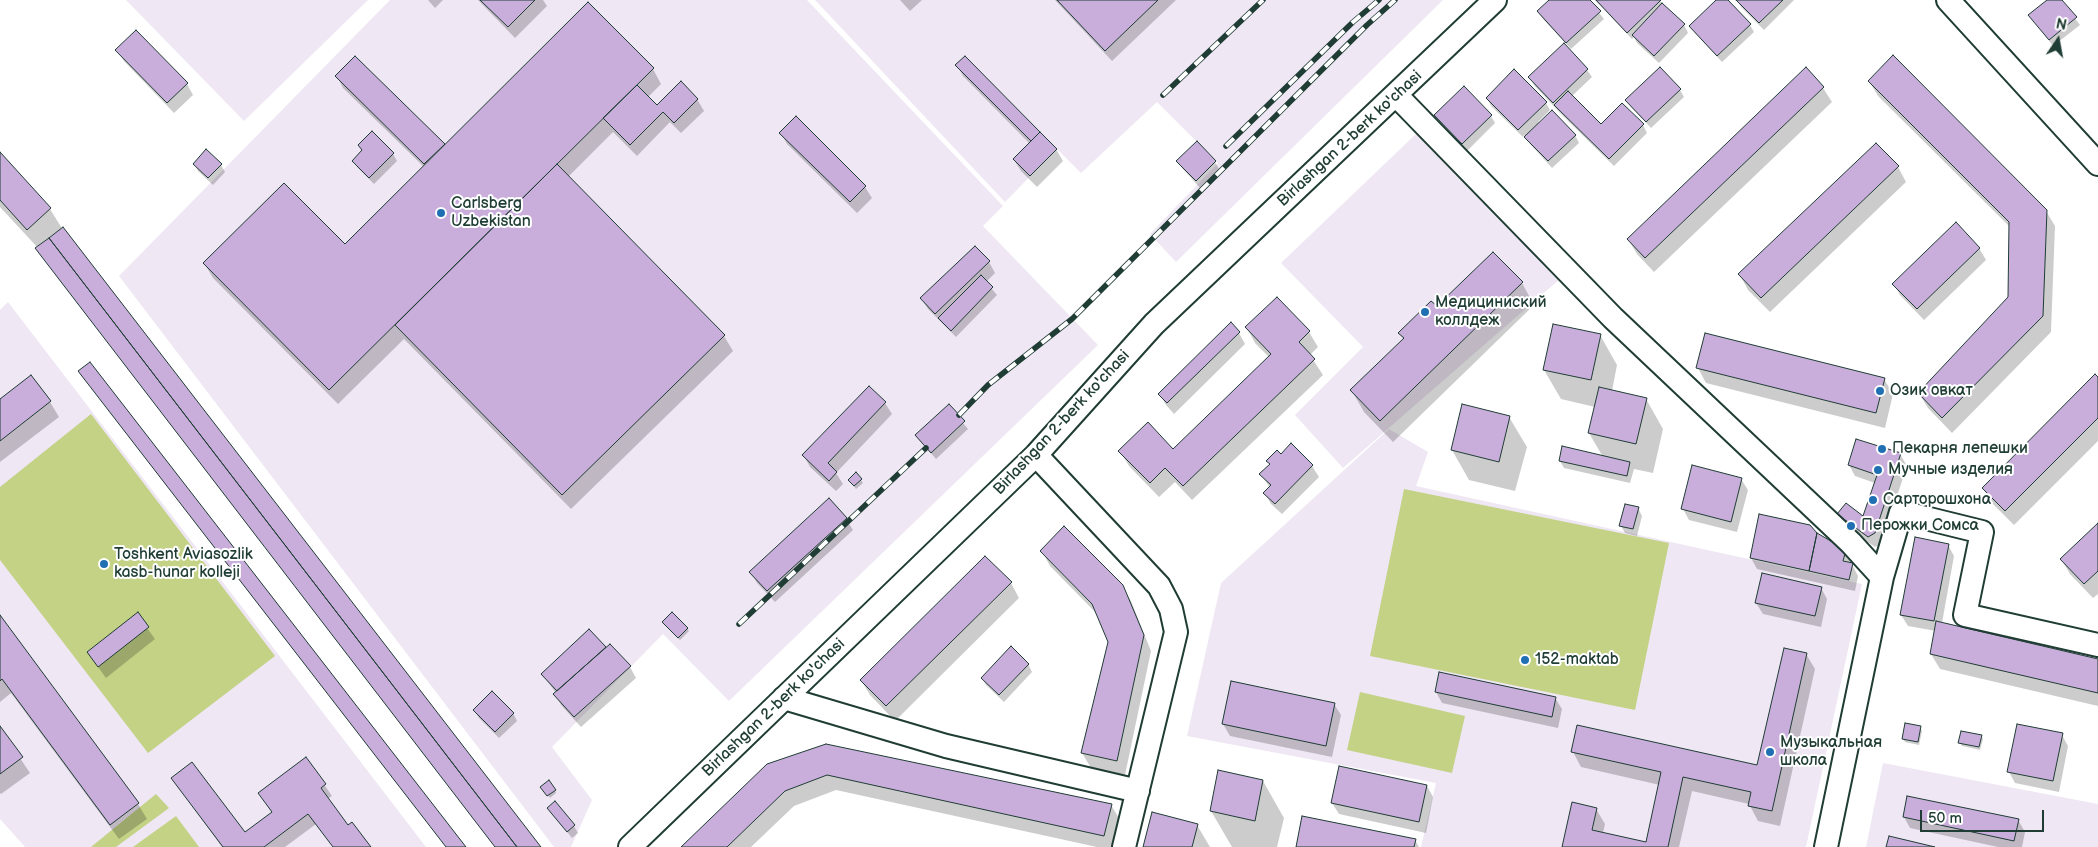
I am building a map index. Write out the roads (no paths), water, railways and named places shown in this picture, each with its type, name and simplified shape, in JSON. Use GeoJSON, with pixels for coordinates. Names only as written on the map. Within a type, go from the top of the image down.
{"type":"FeatureCollection","features":[{"type":"Feature","properties":{"kind":"street","name":"Birlashgan 2-berk ko'chasi"},"geometry":{"type":"LineString","coordinates":[[630,847],[1036,455],[1154,324],[1495,0]]}},
{"type":"Feature","properties":{"kind":"street"},"geometry":{"type":"LineString","coordinates":[[1948,0],[2098,164]]}},
{"type":"Feature","properties":{"kind":"street"},"geometry":{"type":"LineString","coordinates":[[1396,95],[1613,318],[1851,544],[1882,577]]}},
{"type":"Feature","properties":{"kind":"street"},"geometry":{"type":"LineString","coordinates":[[1036,455],[1158,586],[1171,609],[1176,632],[1124,847]]}},
{"type":"Feature","properties":{"kind":"street"},"geometry":{"type":"LineString","coordinates":[[1826,847],[1882,577],[1901,512],[1982,532],[1965,614],[2098,645]]}},
{"type":"Feature","properties":{"kind":"street"},"geometry":{"type":"LineString","coordinates":[[784,698],[946,746],[1138,791]]}},
{"type":"Feature","properties":{"kind":"railway"},"geometry":{"type":"LineString","coordinates":[[1163,95],[1263,0]]}},
{"type":"Feature","properties":{"kind":"railway"},"geometry":{"type":"LineString","coordinates":[[1226,146],[1353,22],[1379,0]]}},
{"type":"Feature","properties":{"kind":"railway"},"geometry":{"type":"LineString","coordinates":[[959,415],[988,385],[1072,319],[1367,25],[1395,0]]}},
{"type":"Feature","properties":{"kind":"railway"},"geometry":{"type":"LineString","coordinates":[[739,624],[926,448]]}},
{"type":"Feature","properties":{"kind":"place","name":"Carlsberg Uzbekistan"},"geometry":{"type":"Point","coordinates":[441,213]}},
{"type":"Feature","properties":{"kind":"place","name":"Медициниский коллдеж"},"geometry":{"type":"Point","coordinates":[1425,312]}},
{"type":"Feature","properties":{"kind":"place","name":"Озик овкат"},"geometry":{"type":"Point","coordinates":[1880,391]}},
{"type":"Feature","properties":{"kind":"place","name":"Пекарня лепешки"},"geometry":{"type":"Point","coordinates":[1882,449]}},
{"type":"Feature","properties":{"kind":"place","name":"Мучные изделия"},"geometry":{"type":"Point","coordinates":[1878,470]}},
{"type":"Feature","properties":{"kind":"place","name":"Сарторошхона"},"geometry":{"type":"Point","coordinates":[1873,500]}},
{"type":"Feature","properties":{"kind":"place","name":"Перожки Сомса"},"geometry":{"type":"Point","coordinates":[1851,526]}},
{"type":"Feature","properties":{"kind":"place","name":"Toshkent Aviasozlik kasb-hunar kolleji"},"geometry":{"type":"Point","coordinates":[104,564]}},
{"type":"Feature","properties":{"kind":"place","name":"152-maktab"},"geometry":{"type":"Point","coordinates":[1525,660]}},
{"type":"Feature","properties":{"kind":"place","name":"Музыкальная школа"},"geometry":{"type":"Point","coordinates":[1770,752]}}]}
